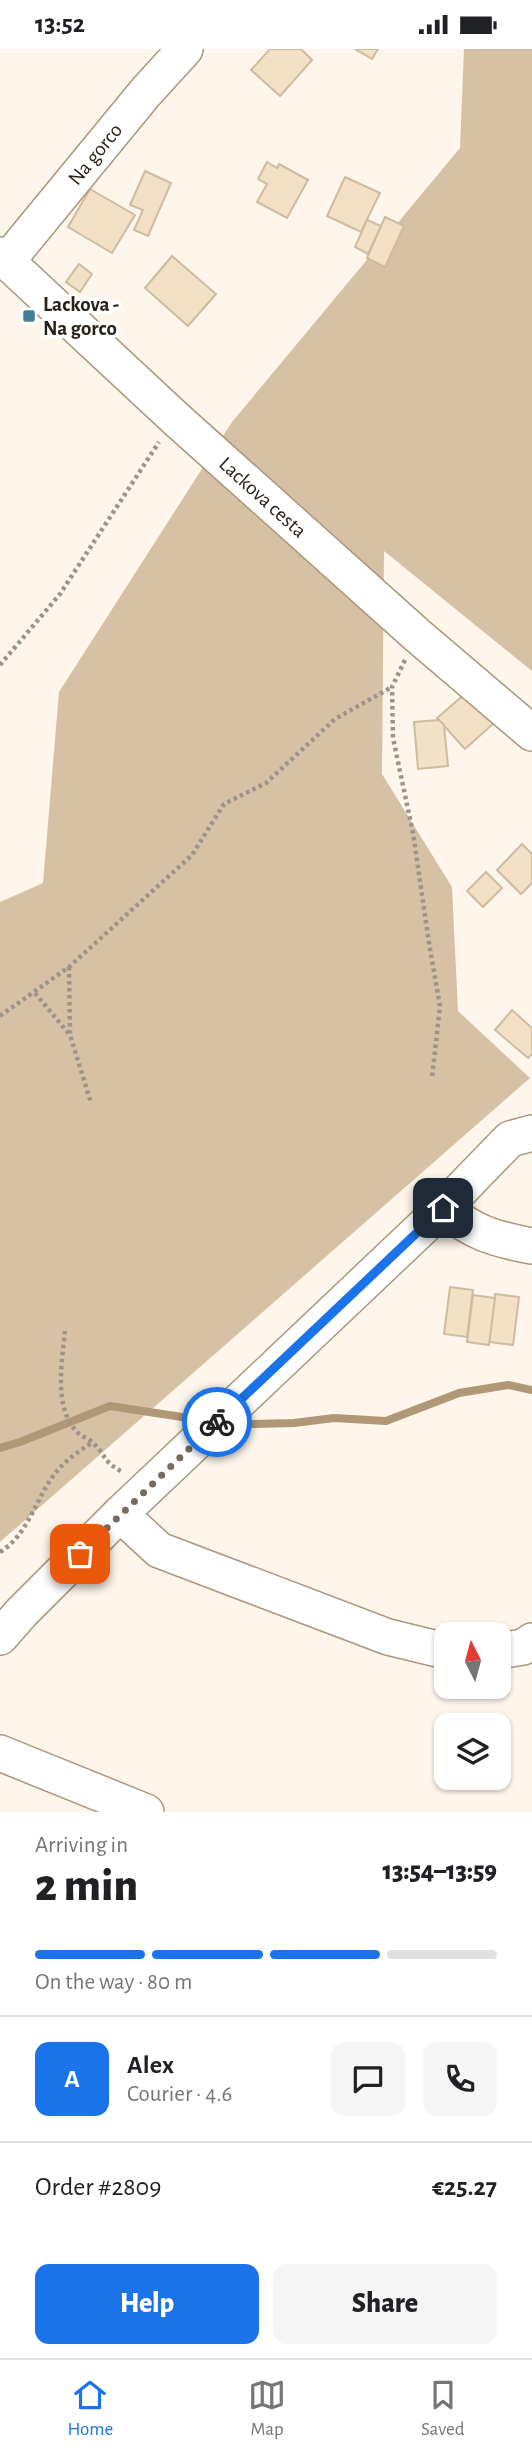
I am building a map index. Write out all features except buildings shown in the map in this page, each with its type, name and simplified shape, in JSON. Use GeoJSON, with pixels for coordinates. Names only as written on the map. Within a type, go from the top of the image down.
{"type":"FeatureCollection","features":[{"type":"Feature","properties":{"kind":"street","name":"Na gorco"},"geometry":{"type":"LineString","coordinates":[[3,258],[185,49]]}},
{"type":"Feature","properties":{"kind":"street","name":"Lackova cesta"},"geometry":{"type":"LineString","coordinates":[[3,258],[175,418],[417,635],[532,733]]}},
{"type":"Feature","properties":{"kind":"street"},"geometry":{"type":"LineString","coordinates":[[0,1637],[120,1514],[443,1208],[510,1139],[532,1133]]}},
{"type":"Feature","properties":{"kind":"street"},"geometry":{"type":"LineString","coordinates":[[443,1208],[465,1225],[498,1240],[532,1246]]}},
{"type":"Feature","properties":{"kind":"street"},"geometry":{"type":"LineString","coordinates":[[120,1514],[159,1550],[388,1637],[434,1648]]}},
{"type":"Feature","properties":{"kind":"street"},"geometry":{"type":"LineString","coordinates":[[511,1649],[523,1647],[532,1641]]}},
{"type":"Feature","properties":{"kind":"street"},"geometry":{"type":"LineString","coordinates":[[0,1753],[146,1812]]}},
{"type":"Feature","properties":{"kind":"path"},"geometry":{"type":"LineString","coordinates":[[0,665],[60,594],[175,418]]}},
{"type":"Feature","properties":{"kind":"path"},"geometry":{"type":"LineString","coordinates":[[417,635],[392,687],[393,738],[413,833],[440,1006],[432,1078]]}},
{"type":"Feature","properties":{"kind":"path"},"geometry":{"type":"LineString","coordinates":[[0,1016],[69,967],[192,855],[224,804],[266,782],[335,719],[392,687]]}},
{"type":"Feature","properties":{"kind":"path"},"geometry":{"type":"LineString","coordinates":[[69,967],[70,1035],[91,1103]]}},
{"type":"Feature","properties":{"kind":"path"},"geometry":{"type":"LineString","coordinates":[[34,993],[70,1035]]}},
{"type":"Feature","properties":{"kind":"path"},"geometry":{"type":"LineString","coordinates":[[65,1331],[60,1388],[68,1415],[77,1432],[93,1442],[110,1466],[130,1475]]}},
{"type":"Feature","properties":{"kind":"path"},"geometry":{"type":"LineString","coordinates":[[0,1552],[10,1546],[56,1473],[69,1458],[93,1442]]}},
{"type":"Feature","properties":{"kind":"shaded area"},"geometry":{"type":"Polygon","coordinates":[[[464,49],[532,49],[532,671],[384,551],[382,774],[452,887],[458,1011],[530,1078],[0,1542],[0,902],[43,883],[59,692],[232,422],[460,148],[464,49]]]}},
{"type":"Feature","properties":{"kind":"waterway"},"geometry":{"type":"LineString","coordinates":[[254,1424],[334,1418],[386,1421],[459,1393],[508,1385],[532,1390]]}},
{"type":"Feature","properties":{"kind":"waterway"},"geometry":{"type":"LineString","coordinates":[[0,1448],[110,1406],[195,1419]]}},
{"type":"Feature","properties":{"kind":"way so far"},"geometry":{"type":"LineString","coordinates":[[80,1554],[217,1422]]}},
{"type":"Feature","properties":{"kind":"place","name":"Lackova - Na gorco"},"geometry":{"type":"Point","coordinates":[29,316]}},
{"type":"Feature","properties":{"kind":"route"},"geometry":{"type":"LineString","coordinates":[[217,1422],[443,1208]]}}]}
